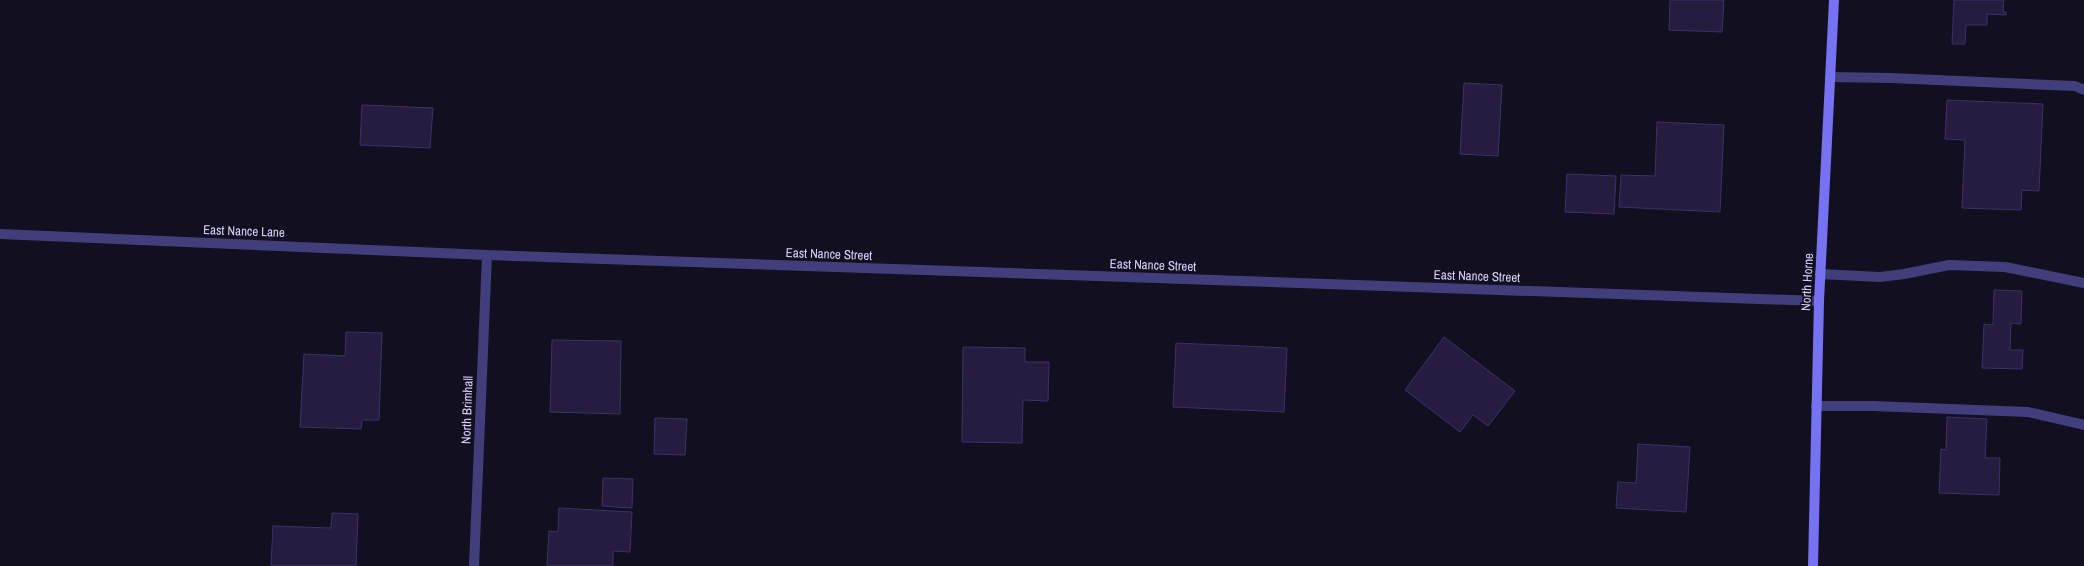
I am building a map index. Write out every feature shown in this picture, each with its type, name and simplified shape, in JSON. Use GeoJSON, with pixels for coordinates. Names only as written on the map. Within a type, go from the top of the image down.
{"type":"FeatureCollection","features":[{"type":"Feature","properties":{"kind":"street","name":"North Horne"},"geometry":{"type":"LineString","coordinates":[[1813,566],[1820,274],[1834,0]]}},
{"type":"Feature","properties":{"kind":"street"},"geometry":{"type":"LineString","coordinates":[[1830,77],[1891,78],[2075,86],[2084,90]]}},
{"type":"Feature","properties":{"kind":"street","name":"East Nance Lane"},"geometry":{"type":"LineString","coordinates":[[0,234],[487,255]]}},
{"type":"Feature","properties":{"kind":"street","name":"East Nance Street"},"geometry":{"type":"LineString","coordinates":[[487,255],[1819,301]]}},
{"type":"Feature","properties":{"kind":"street","name":"North Brimhall"},"geometry":{"type":"LineString","coordinates":[[474,566],[487,255]]}},
{"type":"Feature","properties":{"kind":"street"},"geometry":{"type":"LineString","coordinates":[[1820,274],[1880,277],[1949,265],[1998,266],[2084,284]]}},
{"type":"Feature","properties":{"kind":"street"},"geometry":{"type":"LineString","coordinates":[[1816,406],[1872,406],[2028,412],[2084,425]]}},
{"type":"Feature","properties":{"kind":"building"},"geometry":{"type":"Polygon","coordinates":[[[1670,0],[1724,0],[1722,32],[1669,30],[1670,0]]]}},
{"type":"Feature","properties":{"kind":"building"},"geometry":{"type":"Polygon","coordinates":[[[1954,0],[2004,0],[2003,12],[2006,12],[2006,15],[1987,14],[1987,25],[1966,25],[1965,44],[1952,44],[1954,0]]]}},
{"type":"Feature","properties":{"kind":"building"},"geometry":{"type":"Polygon","coordinates":[[[1464,83],[1502,85],[1498,156],[1460,154],[1464,83]]]}},
{"type":"Feature","properties":{"kind":"building"},"geometry":{"type":"Polygon","coordinates":[[[1947,100],[2043,104],[2039,191],[2022,190],[2021,210],[1962,208],[1965,140],[1945,139],[1947,100]]]}},
{"type":"Feature","properties":{"kind":"building"},"geometry":{"type":"Polygon","coordinates":[[[362,105],[433,108],[430,148],[360,145],[362,105]]]}},
{"type":"Feature","properties":{"kind":"building"},"geometry":{"type":"Polygon","coordinates":[[[1657,122],[1724,125],[1720,212],[1619,207],[1621,175],[1655,176],[1657,122]]]}},
{"type":"Feature","properties":{"kind":"building"},"geometry":{"type":"Polygon","coordinates":[[[1567,174],[1616,176],[1614,214],[1565,212],[1567,174]]]}},
{"type":"Feature","properties":{"kind":"building"},"geometry":{"type":"Polygon","coordinates":[[[1994,290],[2022,291],[2021,324],[2011,323],[2010,350],[2023,350],[2022,369],[1982,368],[1984,324],[1993,325],[1994,290]]]}},
{"type":"Feature","properties":{"kind":"building"},"geometry":{"type":"Polygon","coordinates":[[[346,332],[382,333],[379,420],[362,420],[361,429],[300,427],[304,354],[345,356],[346,332]]]}},
{"type":"Feature","properties":{"kind":"building"},"geometry":{"type":"Polygon","coordinates":[[[1444,337],[1515,391],[1488,426],[1473,415],[1460,432],[1405,390],[1444,337]]]}},
{"type":"Feature","properties":{"kind":"building"},"geometry":{"type":"Polygon","coordinates":[[[552,340],[621,341],[620,414],[550,412],[552,340]]]}},
{"type":"Feature","properties":{"kind":"building"},"geometry":{"type":"Polygon","coordinates":[[[1176,343],[1287,348],[1284,412],[1173,407],[1176,343]]]}},
{"type":"Feature","properties":{"kind":"building"},"geometry":{"type":"Polygon","coordinates":[[[963,347],[1025,348],[1025,362],[1049,362],[1048,401],[1023,400],[1022,443],[962,442],[963,347]]]}},
{"type":"Feature","properties":{"kind":"building"},"geometry":{"type":"Polygon","coordinates":[[[1947,417],[1987,419],[1985,458],[2000,458],[1999,495],[1939,493],[1941,449],[1946,450],[1947,417]]]}},
{"type":"Feature","properties":{"kind":"building"},"geometry":{"type":"Polygon","coordinates":[[[655,418],[687,419],[685,455],[654,454],[655,418]]]}},
{"type":"Feature","properties":{"kind":"building"},"geometry":{"type":"Polygon","coordinates":[[[1638,444],[1690,447],[1686,512],[1616,508],[1618,482],[1636,483],[1638,444]]]}},
{"type":"Feature","properties":{"kind":"building"},"geometry":{"type":"Polygon","coordinates":[[[603,478],[633,479],[632,508],[602,506],[603,478]]]}},
{"type":"Feature","properties":{"kind":"building"},"geometry":{"type":"Polygon","coordinates":[[[559,508],[632,512],[630,552],[613,551],[613,566],[547,566],[549,531],[558,532],[559,508]]]}},
{"type":"Feature","properties":{"kind":"building"},"geometry":{"type":"Polygon","coordinates":[[[332,513],[358,514],[356,566],[271,566],[273,526],[331,528],[332,513]]]}}]}
